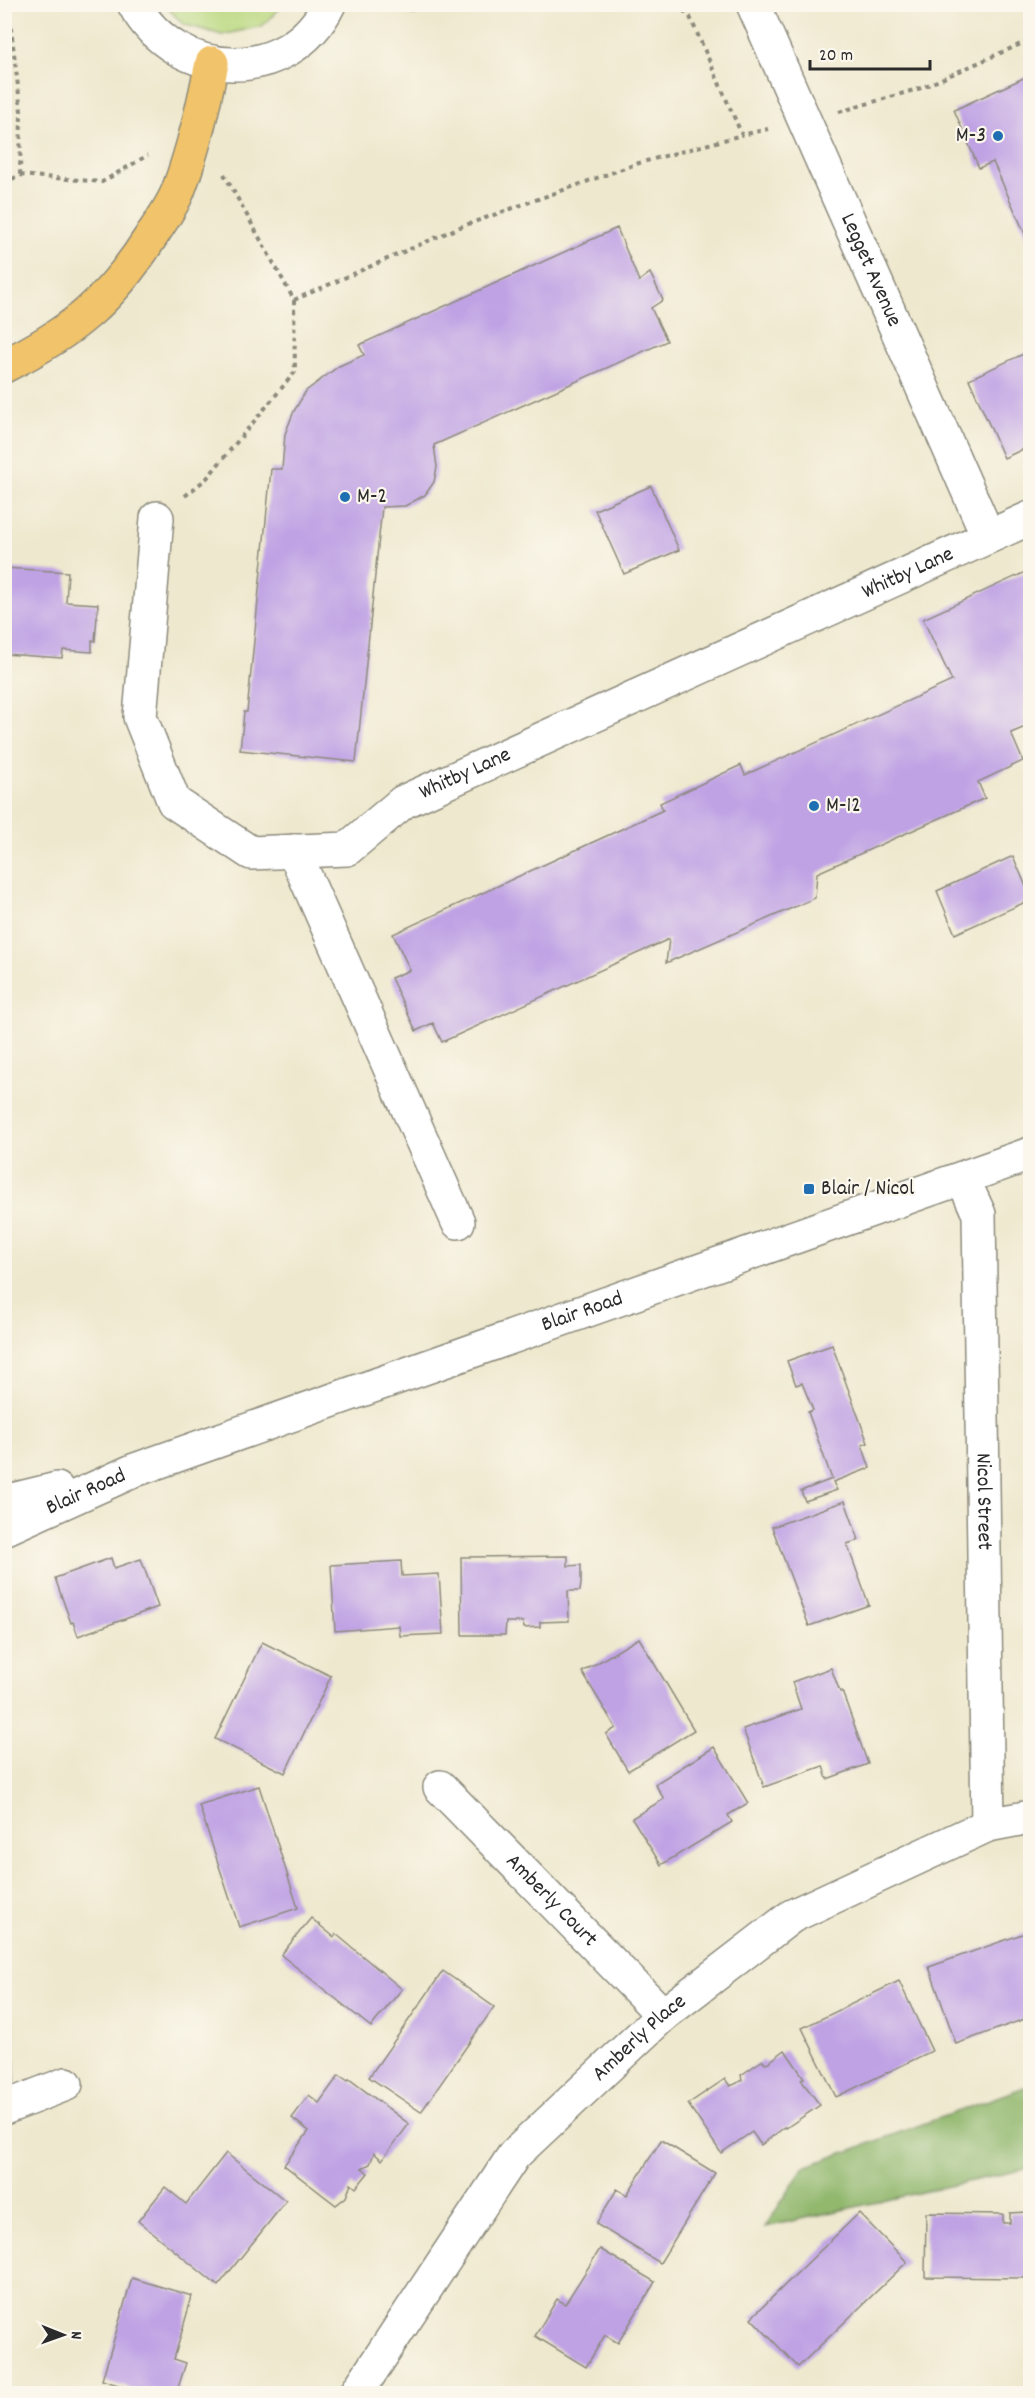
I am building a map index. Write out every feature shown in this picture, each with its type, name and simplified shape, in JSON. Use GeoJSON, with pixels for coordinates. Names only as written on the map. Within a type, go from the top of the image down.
{"type":"FeatureCollection","features":[{"type":"Feature","properties":{"kind":"main road"},"geometry":{"type":"LineString","coordinates":[[4,366],[58,337],[79,321],[126,275],[177,194],[195,139],[212,63]]}},
{"type":"Feature","properties":{"kind":"street"},"geometry":{"type":"LineString","coordinates":[[134,4],[148,26],[161,39],[184,53],[212,63],[240,65],[258,62],[277,55],[296,44],[324,15],[329,4]]}},
{"type":"Feature","properties":{"kind":"street","name":"Legget Avenue"},"geometry":{"type":"LineString","coordinates":[[761,7],[988,536]]}},
{"type":"Feature","properties":{"kind":"street","name":"Whitby Lane"},"geometry":{"type":"LineString","coordinates":[[158,518],[140,717],[174,802],[251,853],[347,849],[403,802],[1030,518]]}},
{"type":"Feature","properties":{"kind":"street"},"geometry":{"type":"LineString","coordinates":[[294,851],[458,1222]]}},
{"type":"Feature","properties":{"kind":"street","name":"Blair Road"},"geometry":{"type":"LineString","coordinates":[[4,1529],[135,1470],[1030,1154]]}},
{"type":"Feature","properties":{"kind":"street","name":"Nicol Street"},"geometry":{"type":"LineString","coordinates":[[963,1179],[979,1214],[988,1826]]}},
{"type":"Feature","properties":{"kind":"street","name":"Blair Road"},"geometry":{"type":"LineString","coordinates":[[4,1502],[135,1470]]}},
{"type":"Feature","properties":{"kind":"street","name":"Amberly Court"},"geometry":{"type":"LineString","coordinates":[[440,1787],[663,2015]]}},
{"type":"Feature","properties":{"kind":"street","name":"Amberly Place"},"geometry":{"type":"LineString","coordinates":[[357,2394],[514,2155],[663,2015],[792,1916],[988,1826],[1030,1817]]}},
{"type":"Feature","properties":{"kind":"street"},"geometry":{"type":"LineString","coordinates":[[4,2108],[66,2084]]}},
{"type":"Feature","properties":{"kind":"path"},"geometry":{"type":"LineString","coordinates":[[8,4],[21,111],[20,175]]}},
{"type":"Feature","properties":{"kind":"path"},"geometry":{"type":"LineString","coordinates":[[1025,4],[1030,15]]}},
{"type":"Feature","properties":{"kind":"path"},"geometry":{"type":"LineString","coordinates":[[294,300],[460,227],[639,163],[742,135]]}},
{"type":"Feature","properties":{"kind":"path"},"geometry":{"type":"LineString","coordinates":[[4,183],[20,175],[102,182],[148,154]]}},
{"type":"Feature","properties":{"kind":"path"},"geometry":{"type":"LineString","coordinates":[[158,518],[207,478],[295,372],[294,300],[224,174]]}},
{"type":"Feature","properties":{"kind":"green space"},"geometry":{"type":"Polygon","coordinates":[[[165,5],[283,5],[262,26],[222,35],[183,24],[165,5]]]}},
{"type":"Feature","properties":{"kind":"green space"},"geometry":{"type":"Polygon","coordinates":[[[13,2023],[15,2083],[5,2083],[5,2024],[13,2023]]]}},
{"type":"Feature","properties":{"kind":"green space"},"geometry":{"type":"Polygon","coordinates":[[[1030,2085],[1030,2168],[765,2227],[804,2167],[1030,2085]]]}},
{"type":"Feature","properties":{"kind":"building"},"geometry":{"type":"Polygon","coordinates":[[[387,4],[424,4],[412,11],[390,8],[387,4]]]}},
{"type":"Feature","properties":{"kind":"building"},"geometry":{"type":"Polygon","coordinates":[[[451,4],[481,4],[480,10],[451,4]]]}},
{"type":"Feature","properties":{"kind":"building","name":"M-3"},"geometry":{"type":"Polygon","coordinates":[[[1030,75],[1030,245],[993,162],[979,168],[954,110],[1030,75]]]}},
{"type":"Feature","properties":{"kind":"building","name":"M-2"},"geometry":{"type":"Polygon","coordinates":[[[617,228],[639,281],[650,273],[663,300],[651,308],[667,341],[434,445],[437,467],[434,482],[425,495],[405,506],[382,507],[356,762],[240,750],[244,712],[247,712],[271,469],[282,469],[285,434],[294,411],[306,391],[339,366],[364,355],[359,345],[617,228]]]}},
{"type":"Feature","properties":{"kind":"building"},"geometry":{"type":"Polygon","coordinates":[[[1030,351],[1030,446],[1004,458],[969,379],[1030,351]]]}},
{"type":"Feature","properties":{"kind":"building"},"geometry":{"type":"Polygon","coordinates":[[[651,486],[679,550],[624,574],[595,510],[651,486]]]}},
{"type":"Feature","properties":{"kind":"building"},"geometry":{"type":"Polygon","coordinates":[[[4,568],[68,572],[66,602],[98,604],[92,652],[63,650],[62,658],[4,654],[4,568]]]}},
{"type":"Feature","properties":{"kind":"building","name":"M-12"},"geometry":{"type":"Polygon","coordinates":[[[1030,570],[1030,725],[1011,733],[1023,761],[978,782],[985,798],[817,873],[815,898],[666,963],[669,939],[442,1042],[433,1023],[416,1031],[391,978],[410,970],[393,934],[663,810],[660,803],[741,765],[745,775],[952,681],[923,619],[1030,570]]]}},
{"type":"Feature","properties":{"kind":"building"},"geometry":{"type":"Polygon","coordinates":[[[1013,856],[1030,900],[955,934],[937,891],[1013,856]]]}},
{"type":"Feature","properties":{"kind":"building"},"geometry":{"type":"Polygon","coordinates":[[[832,1345],[868,1443],[862,1445],[870,1468],[833,1482],[837,1490],[805,1501],[801,1491],[832,1479],[808,1412],[813,1410],[802,1383],[796,1385],[787,1361],[832,1345]]]}},
{"type":"Feature","properties":{"kind":"building"},"geometry":{"type":"Polygon","coordinates":[[[845,1501],[859,1540],[847,1544],[869,1605],[809,1626],[772,1527],[845,1501]]]}},
{"type":"Feature","properties":{"kind":"building"},"geometry":{"type":"Polygon","coordinates":[[[568,1556],[568,1566],[581,1565],[580,1591],[568,1591],[569,1621],[540,1622],[540,1627],[524,1628],[523,1622],[506,1622],[505,1635],[462,1635],[461,1557],[568,1556]]]}},
{"type":"Feature","properties":{"kind":"building"},"geometry":{"type":"Polygon","coordinates":[[[111,1558],[114,1568],[141,1559],[158,1607],[78,1636],[55,1578],[111,1558]]]}},
{"type":"Feature","properties":{"kind":"building"},"geometry":{"type":"Polygon","coordinates":[[[401,1561],[402,1576],[439,1574],[443,1634],[400,1636],[399,1626],[335,1631],[331,1565],[401,1561]]]}},
{"type":"Feature","properties":{"kind":"building"},"geometry":{"type":"Polygon","coordinates":[[[639,1638],[694,1730],[628,1771],[606,1734],[616,1728],[582,1672],[639,1638]]]}},
{"type":"Feature","properties":{"kind":"building"},"geometry":{"type":"Polygon","coordinates":[[[262,1642],[331,1676],[285,1773],[215,1739],[262,1642]]]}},
{"type":"Feature","properties":{"kind":"building"},"geometry":{"type":"Polygon","coordinates":[[[831,1668],[840,1692],[842,1691],[868,1764],[827,1779],[823,1766],[764,1787],[743,1729],[801,1709],[792,1682],[831,1668]]]}},
{"type":"Feature","properties":{"kind":"building"},"geometry":{"type":"Polygon","coordinates":[[[714,1747],[748,1803],[728,1815],[732,1822],[661,1865],[632,1818],[664,1799],[655,1784],[714,1747]]]}},
{"type":"Feature","properties":{"kind":"building"},"geometry":{"type":"Polygon","coordinates":[[[259,1786],[298,1908],[239,1927],[199,1805],[259,1786]]]}},
{"type":"Feature","properties":{"kind":"building"},"geometry":{"type":"Polygon","coordinates":[[[311,1918],[334,1937],[336,1934],[402,1989],[371,2027],[281,1955],[311,1918]]]}},
{"type":"Feature","properties":{"kind":"building"},"geometry":{"type":"Polygon","coordinates":[[[1025,1933],[1030,1948],[1030,1976],[1028,1976],[1030,2017],[956,2044],[929,1967],[1025,1933]]]}},
{"type":"Feature","properties":{"kind":"building"},"geometry":{"type":"Polygon","coordinates":[[[443,1971],[494,2007],[421,2112],[369,2077],[443,1971]]]}},
{"type":"Feature","properties":{"kind":"building"},"geometry":{"type":"Polygon","coordinates":[[[899,1981],[932,2051],[836,2097],[802,2028],[899,1981]]]}},
{"type":"Feature","properties":{"kind":"building"},"geometry":{"type":"Polygon","coordinates":[[[785,2050],[804,2078],[801,2079],[804,2084],[820,2105],[761,2145],[752,2132],[721,2153],[688,2104],[725,2079],[730,2086],[735,2084],[742,2080],[741,2075],[763,2060],[765,2063],[769,2062],[785,2050]]]}},
{"type":"Feature","properties":{"kind":"building"},"geometry":{"type":"Polygon","coordinates":[[[339,2075],[348,2081],[349,2079],[409,2124],[382,2160],[374,2153],[370,2164],[362,2168],[368,2173],[356,2188],[351,2184],[346,2197],[336,2205],[284,2165],[309,2131],[292,2118],[309,2095],[319,2103],[339,2075]]]}},
{"type":"Feature","properties":{"kind":"building"},"geometry":{"type":"Polygon","coordinates":[[[661,2140],[715,2173],[660,2263],[596,2224],[617,2189],[627,2195],[661,2140]]]}},
{"type":"Feature","properties":{"kind":"building"},"geometry":{"type":"Polygon","coordinates":[[[226,2153],[286,2201],[218,2286],[138,2221],[165,2187],[186,2204],[226,2153]]]}},
{"type":"Feature","properties":{"kind":"building"},"geometry":{"type":"Polygon","coordinates":[[[1027,2212],[1027,2224],[1030,2224],[1030,2278],[925,2277],[926,2213],[1003,2214],[1003,2223],[1010,2223],[1010,2213],[1027,2212]]]}},
{"type":"Feature","properties":{"kind":"building"},"geometry":{"type":"Polygon","coordinates":[[[859,2213],[907,2262],[798,2367],[751,2318],[859,2213]]]}},
{"type":"Feature","properties":{"kind":"building"},"geometry":{"type":"Polygon","coordinates":[[[600,2249],[655,2282],[618,2343],[605,2335],[586,2367],[535,2336],[557,2299],[565,2304],[600,2249]]]}},
{"type":"Feature","properties":{"kind":"building"},"geometry":{"type":"Polygon","coordinates":[[[132,2278],[192,2296],[174,2359],[186,2363],[176,2394],[147,2394],[102,2380],[132,2278]]]}},
{"type":"Feature","properties":{"kind":"place","name":"M-3"},"geometry":{"type":"Point","coordinates":[998,136]}},
{"type":"Feature","properties":{"kind":"place","name":"M-2"},"geometry":{"type":"Point","coordinates":[345,497]}},
{"type":"Feature","properties":{"kind":"place","name":"M-12"},"geometry":{"type":"Point","coordinates":[814,806]}},
{"type":"Feature","properties":{"kind":"place","name":"Blair / Nicol"},"geometry":{"type":"Point","coordinates":[809,1189]}}]}
